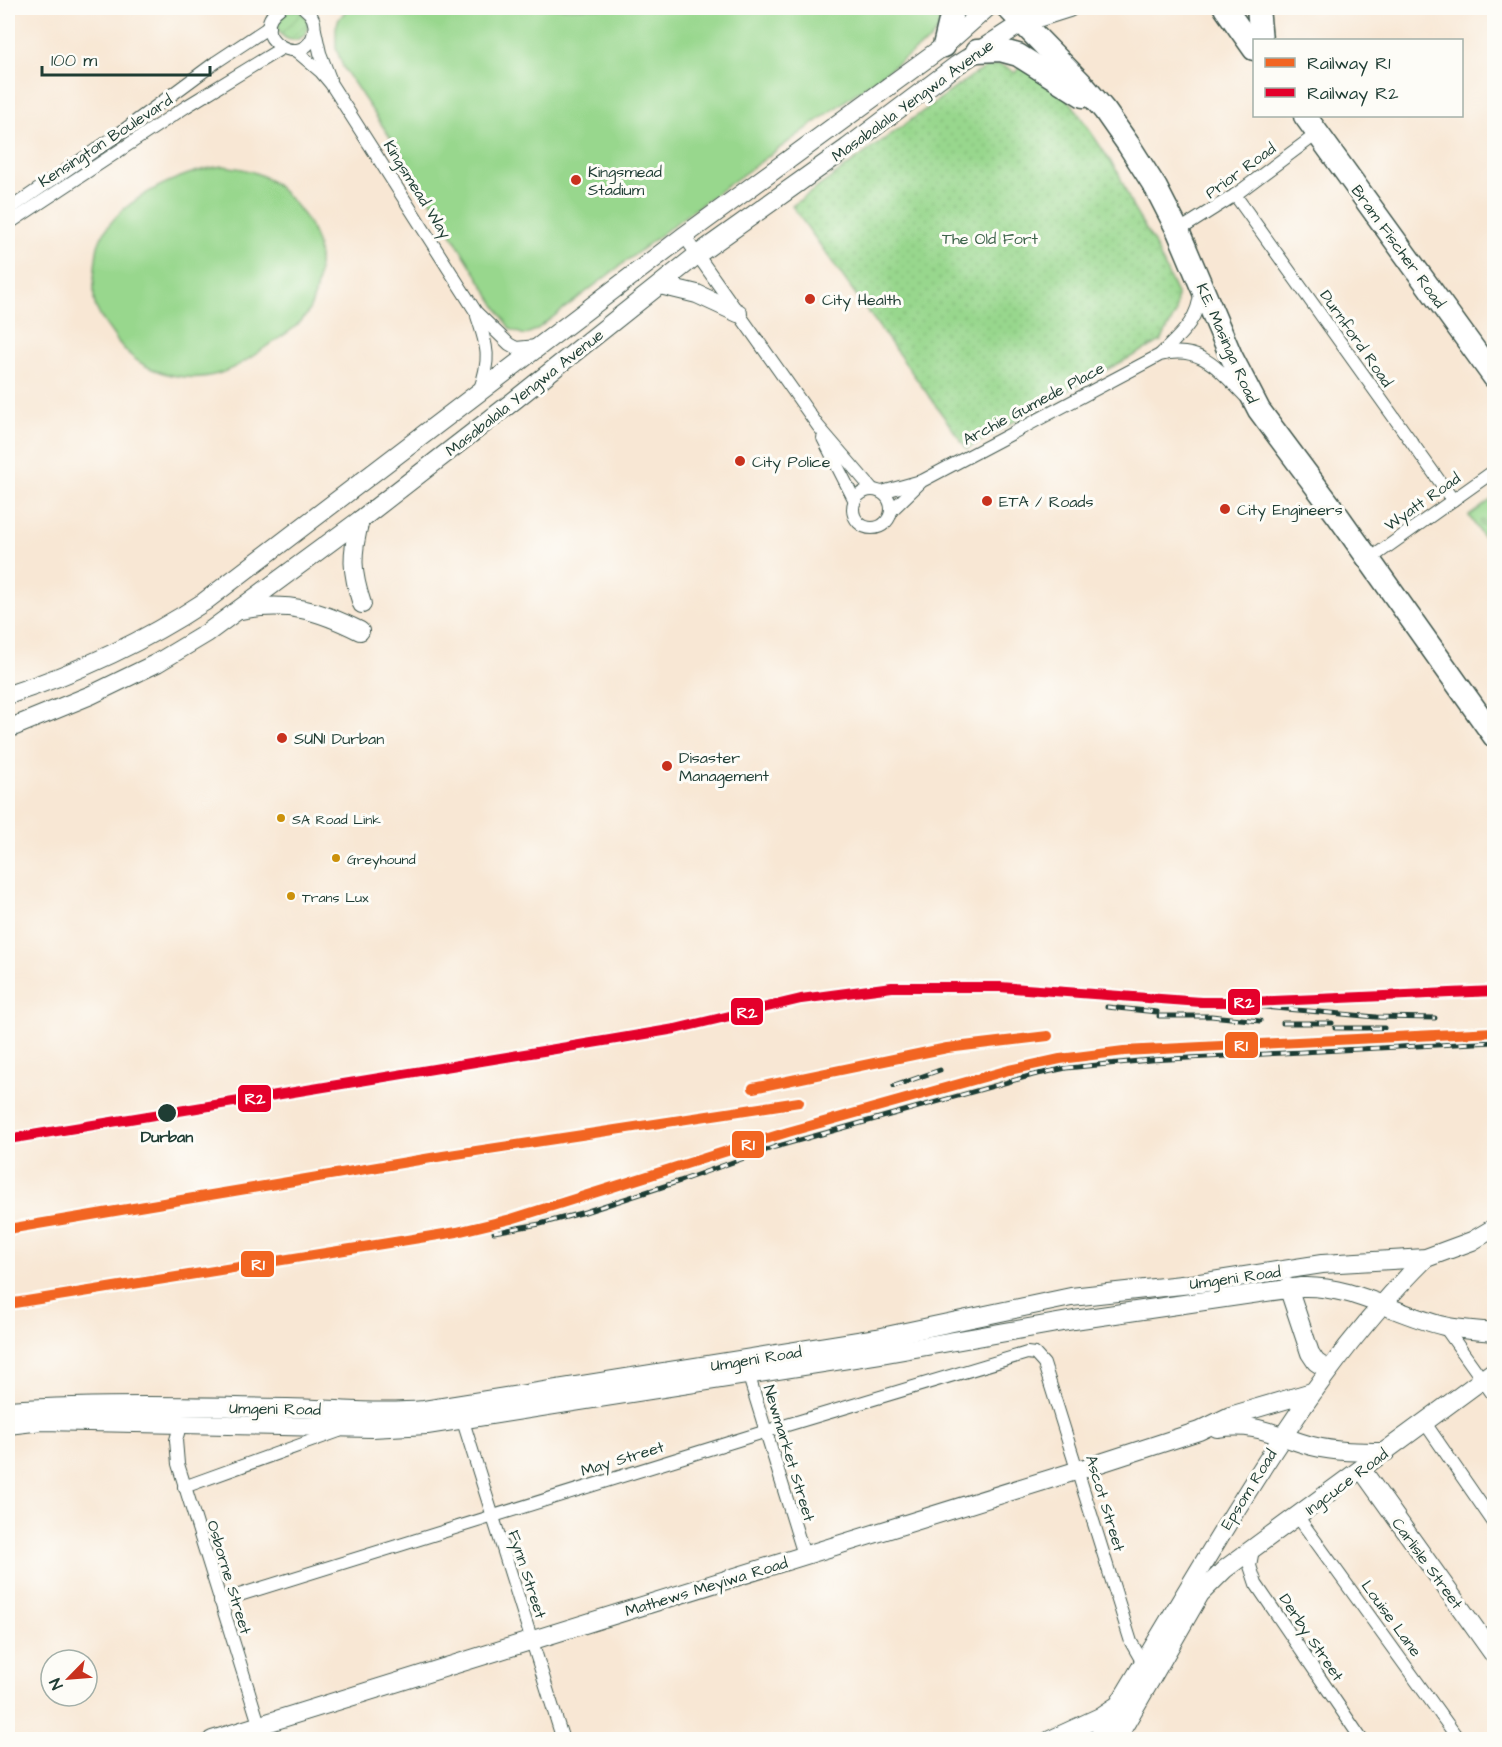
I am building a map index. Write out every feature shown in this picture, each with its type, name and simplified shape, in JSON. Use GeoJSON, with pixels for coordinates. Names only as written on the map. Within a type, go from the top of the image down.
{"type":"FeatureCollection","features":[{"type":"Feature","properties":{"kind":"highway"},"geometry":{"type":"LineString","coordinates":[[944,46],[953,8]]}},
{"type":"Feature","properties":{"kind":"highway"},"geometry":{"type":"LineString","coordinates":[[1225,8],[1253,48]]}},
{"type":"Feature","properties":{"kind":"highway"},"geometry":{"type":"LineString","coordinates":[[1258,8],[1261,39]]}},
{"type":"Feature","properties":{"kind":"highway","name":"K.E. Masinga Road"},"geometry":{"type":"LineString","coordinates":[[1015,15],[1068,68],[1100,105],[1145,169],[1179,231],[1231,356],[1259,410],[1370,559],[1494,736]]}},
{"type":"Feature","properties":{"kind":"highway"},"geometry":{"type":"LineString","coordinates":[[977,51],[1000,50],[1018,55],[1100,105]]}},
{"type":"Feature","properties":{"kind":"highway","name":"Bram Fischer Road"},"geometry":{"type":"LineString","coordinates":[[1311,124],[1494,377]]}},
{"type":"Feature","properties":{"kind":"main road","name":"Masabalala Yengwa Avenue"},"geometry":{"type":"LineString","coordinates":[[12,690],[90,665],[134,645],[204,602],[684,236],[944,46],[987,8]]}},
{"type":"Feature","properties":{"kind":"main road","name":"Masabalala Yengwa Avenue"},"geometry":{"type":"LineString","coordinates":[[12,730],[157,663],[207,633],[360,520],[697,255],[847,148],[977,51],[1015,15],[1069,8]]}},
{"type":"Feature","properties":{"kind":"main road"},"geometry":{"type":"LineString","coordinates":[[660,285],[697,294],[738,313]]}},
{"type":"Feature","properties":{"kind":"main road"},"geometry":{"type":"LineString","coordinates":[[360,520],[352,563],[355,583],[362,604]]}},
{"type":"Feature","properties":{"kind":"main road"},"geometry":{"type":"LineString","coordinates":[[236,611],[270,606],[297,608],[334,618],[360,631]]}},
{"type":"Feature","properties":{"kind":"main road","name":"Umgeni Road"},"geometry":{"type":"LineString","coordinates":[[878,1346],[1071,1297],[1200,1283],[1322,1264],[1426,1258],[1472,1241],[1494,1228]]}},
{"type":"Feature","properties":{"kind":"main road","name":"Epsom Road"},"geometry":{"type":"LineString","coordinates":[[1097,1740],[1282,1435],[1328,1370],[1383,1304],[1426,1258]]}},
{"type":"Feature","properties":{"kind":"main road","name":"Umgeni Road"},"geometry":{"type":"LineString","coordinates":[[8,1425],[42,1421],[399,1428],[830,1353],[1074,1320],[1288,1287],[1318,1286],[1345,1290],[1444,1326],[1494,1332]]}},
{"type":"Feature","properties":{"kind":"main road"},"geometry":{"type":"LineString","coordinates":[[1288,1287],[1310,1353],[1316,1362],[1328,1370]]}},
{"type":"Feature","properties":{"kind":"main road"},"geometry":{"type":"LineString","coordinates":[[1071,1297],[1074,1320]]}},
{"type":"Feature","properties":{"kind":"main road","name":"Umgeni Road"},"geometry":{"type":"LineString","coordinates":[[8,1410],[178,1407],[403,1412],[746,1367]]}},
{"type":"Feature","properties":{"kind":"main road","name":"Ingcuce Road"},"geometry":{"type":"LineString","coordinates":[[1116,1740],[1200,1594],[1218,1575],[1488,1376]]}},
{"type":"Feature","properties":{"kind":"main road","name":"Mathews Meyiwa Road"},"geometry":{"type":"LineString","coordinates":[[212,1740],[262,1732],[532,1639],[1078,1470],[1199,1431],[1230,1416],[1312,1392]]}},
{"type":"Feature","properties":{"kind":"main road","name":"Mathews Meyiwa Road"},"geometry":{"type":"LineString","coordinates":[[1199,1431],[1249,1426],[1323,1448],[1386,1452]]}},
{"type":"Feature","properties":{"kind":"main road","name":"Carlisle Street"},"geometry":{"type":"LineString","coordinates":[[1362,1470],[1494,1655]]}},
{"type":"Feature","properties":{"kind":"main road"},"geometry":{"type":"LineString","coordinates":[[1050,1740],[1100,1717],[1118,1705]]}},
{"type":"Feature","properties":{"kind":"street","name":"Kingsmead Way"},"geometry":{"type":"LineString","coordinates":[[304,8],[312,17],[320,53],[331,84]]}},
{"type":"Feature","properties":{"kind":"street"},"geometry":{"type":"LineString","coordinates":[[272,15],[272,39],[282,48],[295,50],[307,45],[315,29]]}},
{"type":"Feature","properties":{"kind":"street","name":"Kensington Boulevard"},"geometry":{"type":"LineString","coordinates":[[8,210],[116,136],[216,62],[272,15]]}},
{"type":"Feature","properties":{"kind":"street","name":"Kensington Boulevard"},"geometry":{"type":"LineString","coordinates":[[8,224],[187,106],[282,48]]}},
{"type":"Feature","properties":{"kind":"street","name":"Kingsmead Way"},"geometry":{"type":"LineString","coordinates":[[295,50],[321,72],[331,84],[476,312],[494,332],[516,348],[541,346]]}},
{"type":"Feature","properties":{"kind":"street","name":"Prior Road"},"geometry":{"type":"LineString","coordinates":[[1179,231],[1235,195],[1311,124]]}},
{"type":"Feature","properties":{"kind":"street","name":"Durnford Road"},"geometry":{"type":"LineString","coordinates":[[1235,195],[1453,500]]}},
{"type":"Feature","properties":{"kind":"street"},"geometry":{"type":"LineString","coordinates":[[684,236],[818,426],[877,491],[889,500],[891,516],[878,528],[867,527],[855,518],[853,509],[855,501],[862,492],[877,491]]}},
{"type":"Feature","properties":{"kind":"street","name":"Archie Gumede Place"},"geometry":{"type":"LineString","coordinates":[[1160,355],[1190,325],[1200,300],[1200,281]]}},
{"type":"Feature","properties":{"kind":"street","name":"Kingsmead Way"},"geometry":{"type":"LineString","coordinates":[[476,312],[488,358],[479,393]]}},
{"type":"Feature","properties":{"kind":"street","name":"Archie Gumede Place"},"geometry":{"type":"LineString","coordinates":[[892,510],[922,481],[1160,355],[1172,351],[1203,358],[1217,368],[1259,410]]}},
{"type":"Feature","properties":{"kind":"street"},"geometry":{"type":"LineString","coordinates":[[818,426],[855,501]]}},
{"type":"Feature","properties":{"kind":"street","name":"Wyatt Road"},"geometry":{"type":"LineString","coordinates":[[1370,559],[1494,471]]}},
{"type":"Feature","properties":{"kind":"street","name":"Archie Gumede Place"},"geometry":{"type":"LineString","coordinates":[[877,491],[922,481]]}},
{"type":"Feature","properties":{"kind":"street"},"geometry":{"type":"LineString","coordinates":[[1444,1326],[1488,1376],[1494,1396]]}},
{"type":"Feature","properties":{"kind":"street","name":"May Street"},"geometry":{"type":"LineString","coordinates":[[220,1601],[1020,1353],[1035,1354]]}},
{"type":"Feature","properties":{"kind":"street","name":"Ascot Street"},"geometry":{"type":"LineString","coordinates":[[1035,1354],[1044,1364],[1131,1642],[1143,1664]]}},
{"type":"Feature","properties":{"kind":"street","name":"Newmarket Street"},"geometry":{"type":"LineString","coordinates":[[746,1367],[804,1555]]}},
{"type":"Feature","properties":{"kind":"street","name":"Fynn Street"},"geometry":{"type":"LineString","coordinates":[[462,1418],[563,1740]]}},
{"type":"Feature","properties":{"kind":"street","name":"Osborne Street"},"geometry":{"type":"LineString","coordinates":[[182,1423],[176,1440],[176,1452],[184,1487],[262,1732]]}},
{"type":"Feature","properties":{"kind":"street"},"geometry":{"type":"LineString","coordinates":[[1425,1423],[1494,1523]]}},
{"type":"Feature","properties":{"kind":"street"},"geometry":{"type":"LineString","coordinates":[[184,1487],[352,1427]]}},
{"type":"Feature","properties":{"kind":"street","name":"Louise Lane"},"geometry":{"type":"LineString","coordinates":[[1298,1517],[1459,1740]]}},
{"type":"Feature","properties":{"kind":"street","name":"Derby Street"},"geometry":{"type":"LineString","coordinates":[[1253,1549],[1250,1566],[1256,1584],[1362,1740]]}},
{"type":"Feature","properties":{"kind":"green space","name":"Kingsmead Stadium"},"geometry":{"type":"Polygon","coordinates":[[[348,8],[942,8],[938,30],[930,40],[688,214],[536,330],[524,335],[510,329],[408,164],[343,67],[336,48],[336,27],[348,8]]]}},
{"type":"Feature","properties":{"kind":"green space"},"geometry":{"type":"Polygon","coordinates":[[[293,10],[304,14],[308,25],[304,36],[293,40],[282,36],[278,25],[282,14],[293,10]]]}},
{"type":"Feature","properties":{"kind":"green space","name":"The Old Fort"},"geometry":{"type":"Polygon","coordinates":[[[1024,63],[1072,104],[1119,174],[1133,208],[1153,241],[1177,294],[1176,313],[1161,341],[1067,391],[967,449],[792,206],[976,73],[1000,65],[1015,73],[1024,63]]]}},
{"type":"Feature","properties":{"kind":"green space"},"geometry":{"type":"Polygon","coordinates":[[[223,166],[251,171],[273,182],[305,217],[313,232],[318,251],[319,272],[315,294],[308,312],[299,323],[252,357],[231,369],[209,376],[171,375],[144,365],[129,354],[98,312],[95,305],[94,277],[98,246],[106,230],[117,216],[150,191],[187,174],[223,166]]]}},
{"type":"Feature","properties":{"kind":"green space"},"geometry":{"type":"Polygon","coordinates":[[[1494,498],[1494,553],[1469,516],[1494,498]]]}},
{"type":"Feature","properties":{"kind":"railway"},"geometry":{"type":"LineString","coordinates":[[1253,1006],[1376,1017],[1435,1018]]}},
{"type":"Feature","properties":{"kind":"railway"},"geometry":{"type":"LineString","coordinates":[[1107,1007],[1157,1012]]}},
{"type":"Feature","properties":{"kind":"railway"},"geometry":{"type":"LineString","coordinates":[[1159,1016],[1209,1016]]}},
{"type":"Feature","properties":{"kind":"railway"},"geometry":{"type":"LineString","coordinates":[[1211,1016],[1260,1021]]}},
{"type":"Feature","properties":{"kind":"railway"},"geometry":{"type":"LineString","coordinates":[[1283,1023],[1332,1023]]}},
{"type":"Feature","properties":{"kind":"railway"},"geometry":{"type":"LineString","coordinates":[[1335,1028],[1384,1028]]}},
{"type":"Feature","properties":{"kind":"railway"},"geometry":{"type":"LineString","coordinates":[[457,1232],[511,1219],[788,1132],[1009,1070],[1060,1059],[1124,1051],[1494,1032]]}},
{"type":"Feature","properties":{"kind":"railway"},"geometry":{"type":"LineString","coordinates":[[494,1232],[540,1224],[585,1212],[775,1147],[1033,1075],[1066,1068],[1150,1060],[1494,1042]]}},
{"type":"Feature","properties":{"kind":"railway"},"geometry":{"type":"LineString","coordinates":[[894,1086],[940,1070]]}},
{"type":"Feature","properties":{"kind":"rail line","name":"R2"},"geometry":{"type":"LineString","coordinates":[[8,1139],[675,1029],[801,999],[892,987],[1000,987],[1201,1002],[1250,1002],[1494,991]]}},
{"type":"Feature","properties":{"kind":"rail line","name":"R1"},"geometry":{"type":"LineString","coordinates":[[8,1304],[457,1232],[511,1219],[788,1132],[1009,1070],[1060,1059],[1124,1051],[1494,1032]]}},
{"type":"Feature","properties":{"kind":"rail line","name":"R1"},"geometry":{"type":"LineString","coordinates":[[753,1088],[947,1048],[1048,1036]]}},
{"type":"Feature","properties":{"kind":"rail line","name":"R1"},"geometry":{"type":"LineString","coordinates":[[8,1229],[443,1156],[799,1102]]}},
{"type":"Feature","properties":{"kind":"place","name":"Kingsmead Stadium"},"geometry":{"type":"Point","coordinates":[576,180]}},
{"type":"Feature","properties":{"kind":"place","name":"City Health"},"geometry":{"type":"Point","coordinates":[810,299]}},
{"type":"Feature","properties":{"kind":"place","name":"City Police"},"geometry":{"type":"Point","coordinates":[740,461]}},
{"type":"Feature","properties":{"kind":"place","name":"ETA / Roads"},"geometry":{"type":"Point","coordinates":[987,501]}},
{"type":"Feature","properties":{"kind":"place","name":"City Engineers"},"geometry":{"type":"Point","coordinates":[1225,509]}},
{"type":"Feature","properties":{"kind":"place","name":"SUN1 Durban"},"geometry":{"type":"Point","coordinates":[282,738]}},
{"type":"Feature","properties":{"kind":"place","name":"Disaster Management"},"geometry":{"type":"Point","coordinates":[667,766]}},
{"type":"Feature","properties":{"kind":"place","name":"SA Road Link"},"geometry":{"type":"Point","coordinates":[281,818]}},
{"type":"Feature","properties":{"kind":"place","name":"Greyhound"},"geometry":{"type":"Point","coordinates":[336,858]}},
{"type":"Feature","properties":{"kind":"place","name":"Trans Lux"},"geometry":{"type":"Point","coordinates":[291,896]}},
{"type":"Feature","properties":{"kind":"place","name":"Durban"},"geometry":{"type":"Point","coordinates":[167,1113]}}]}
